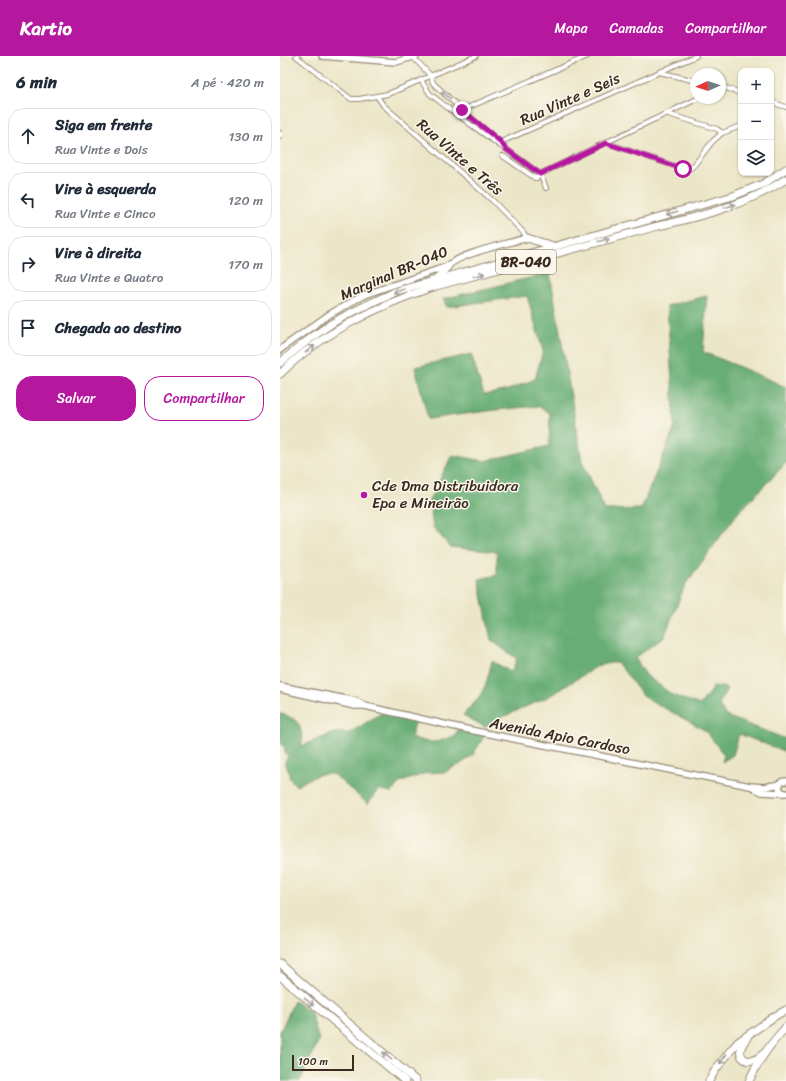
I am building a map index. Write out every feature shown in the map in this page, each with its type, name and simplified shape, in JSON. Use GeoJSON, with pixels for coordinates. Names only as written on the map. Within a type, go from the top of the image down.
{"type":"FeatureCollection","features":[{"type":"Feature","properties":{"kind":"highway","name":"BR-040"},"geometry":{"type":"LineString","coordinates":[[280,363],[297,348],[332,324],[363,306],[397,291],[733,196],[763,184],[785,169]]}},
{"type":"Feature","properties":{"kind":"highway","name":"BR-040"},"geometry":{"type":"LineString","coordinates":[[280,374],[289,365],[325,338],[401,298],[436,286],[724,208],[744,201],[786,179]]}},
{"type":"Feature","properties":{"kind":"highway"},"geometry":{"type":"LineString","coordinates":[[527,238],[553,247]]}},
{"type":"Feature","properties":{"kind":"highway"},"geometry":{"type":"LineString","coordinates":[[436,280],[448,266]]}},
{"type":"Feature","properties":{"kind":"highway"},"geometry":{"type":"LineString","coordinates":[[280,964],[416,1081]]}},
{"type":"Feature","properties":{"kind":"highway"},"geometry":{"type":"LineString","coordinates":[[280,976],[404,1081]]}},
{"type":"Feature","properties":{"kind":"highway"},"geometry":{"type":"LineString","coordinates":[[709,1081],[730,1050],[738,1042],[786,1010]]}},
{"type":"Feature","properties":{"kind":"highway"},"geometry":{"type":"LineString","coordinates":[[751,1033],[740,1049],[740,1054],[744,1060],[749,1061],[760,1056],[786,1027]]}},
{"type":"Feature","properties":{"kind":"highway"},"geometry":{"type":"LineString","coordinates":[[749,1081],[768,1048]]}},
{"type":"Feature","properties":{"kind":"street"},"geometry":{"type":"LineString","coordinates":[[296,56],[352,98],[359,99],[388,94],[476,56]]}},
{"type":"Feature","properties":{"kind":"street"},"geometry":{"type":"LineString","coordinates":[[322,56],[370,58],[396,62],[414,57],[431,76],[433,83],[462,110],[506,149],[540,174],[546,188]]}},
{"type":"Feature","properties":{"kind":"street"},"geometry":{"type":"LineString","coordinates":[[462,110],[588,56]]}},
{"type":"Feature","properties":{"kind":"street","name":"Rua Vinte e Seis"},"geometry":{"type":"LineString","coordinates":[[500,144],[696,56]]}},
{"type":"Feature","properties":{"kind":"street"},"geometry":{"type":"LineString","coordinates":[[659,72],[690,80]]}},
{"type":"Feature","properties":{"kind":"street"},"geometry":{"type":"LineString","coordinates":[[421,80],[430,94],[500,144]]}},
{"type":"Feature","properties":{"kind":"street"},"geometry":{"type":"LineString","coordinates":[[726,88],[738,92]]}},
{"type":"Feature","properties":{"kind":"street","name":"Rua Vinte e Três"},"geometry":{"type":"LineString","coordinates":[[377,96],[383,105],[492,200],[527,238]]}},
{"type":"Feature","properties":{"kind":"street"},"geometry":{"type":"LineString","coordinates":[[503,156],[537,178],[540,174],[690,103]]}},
{"type":"Feature","properties":{"kind":"street"},"geometry":{"type":"LineString","coordinates":[[774,103],[786,106]]}},
{"type":"Feature","properties":{"kind":"street"},"geometry":{"type":"LineString","coordinates":[[668,114],[717,129],[722,133]]}},
{"type":"Feature","properties":{"kind":"street"},"geometry":{"type":"LineString","coordinates":[[606,143],[683,169],[691,168],[712,142],[722,133],[738,127]]}},
{"type":"Feature","properties":{"kind":"street","name":"Marginal BR-040"},"geometry":{"type":"LineString","coordinates":[[280,350],[330,314],[364,295],[448,266],[451,262],[465,256],[527,238]]}},
{"type":"Feature","properties":{"kind":"street","name":"Avenida Apio Cardoso"},"geometry":{"type":"LineString","coordinates":[[280,686],[356,701],[365,706]]}},
{"type":"Feature","properties":{"kind":"street","name":"Avenida Apio Cardoso"},"geometry":{"type":"LineString","coordinates":[[280,690],[355,706],[365,706],[465,729],[750,786],[764,787],[782,782]]}},
{"type":"Feature","properties":{"kind":"street"},"geometry":{"type":"LineString","coordinates":[[784,793],[779,788],[786,777]]}},
{"type":"Feature","properties":{"kind":"street","name":"Avenida Apio Cardoso"},"geometry":{"type":"LineString","coordinates":[[750,786],[762,792],[784,793]]}},
{"type":"Feature","properties":{"kind":"green space"},"geometry":{"type":"Polygon","coordinates":[[[550,273],[582,461],[605,510],[641,509],[675,427],[667,306],[707,296],[703,352],[786,387],[786,463],[737,514],[685,585],[664,637],[635,658],[646,675],[672,695],[700,705],[714,686],[727,688],[719,705],[726,716],[786,739],[786,752],[739,734],[733,755],[722,762],[724,755],[706,731],[643,696],[617,662],[599,665],[548,697],[500,718],[485,727],[463,715],[479,698],[486,684],[492,661],[511,672],[517,659],[491,640],[479,579],[497,575],[497,552],[450,547],[433,527],[429,501],[452,455],[484,461],[549,446],[550,413],[538,406],[428,419],[415,367],[471,354],[484,395],[508,390],[535,379],[543,351],[527,296],[447,307],[443,299],[550,273]]]}},
{"type":"Feature","properties":{"kind":"green space"},"geometry":{"type":"Polygon","coordinates":[[[382,713],[416,720],[411,737],[425,741],[436,742],[455,736],[458,729],[485,735],[472,756],[459,765],[446,772],[426,773],[399,783],[392,792],[385,792],[379,789],[368,804],[334,775],[319,775],[296,786],[289,777],[285,765],[285,761],[288,756],[280,741],[280,714],[286,715],[299,724],[303,738],[301,746],[334,733],[349,733],[382,713]]]}},
{"type":"Feature","properties":{"kind":"green space"},"geometry":{"type":"Polygon","coordinates":[[[294,1001],[310,1011],[319,1040],[300,1081],[280,1081],[280,1032],[294,1001]]]}},
{"type":"Feature","properties":{"kind":"place","name":"Cde Dma Distribuidora Epa e Mineirão"},"geometry":{"type":"Point","coordinates":[364,495]}},
{"type":"Feature","properties":{"kind":"route"},"geometry":{"type":"LineString","coordinates":[[462,110],[501,142],[506,149],[540,174],[606,143],[683,169]]}}]}
